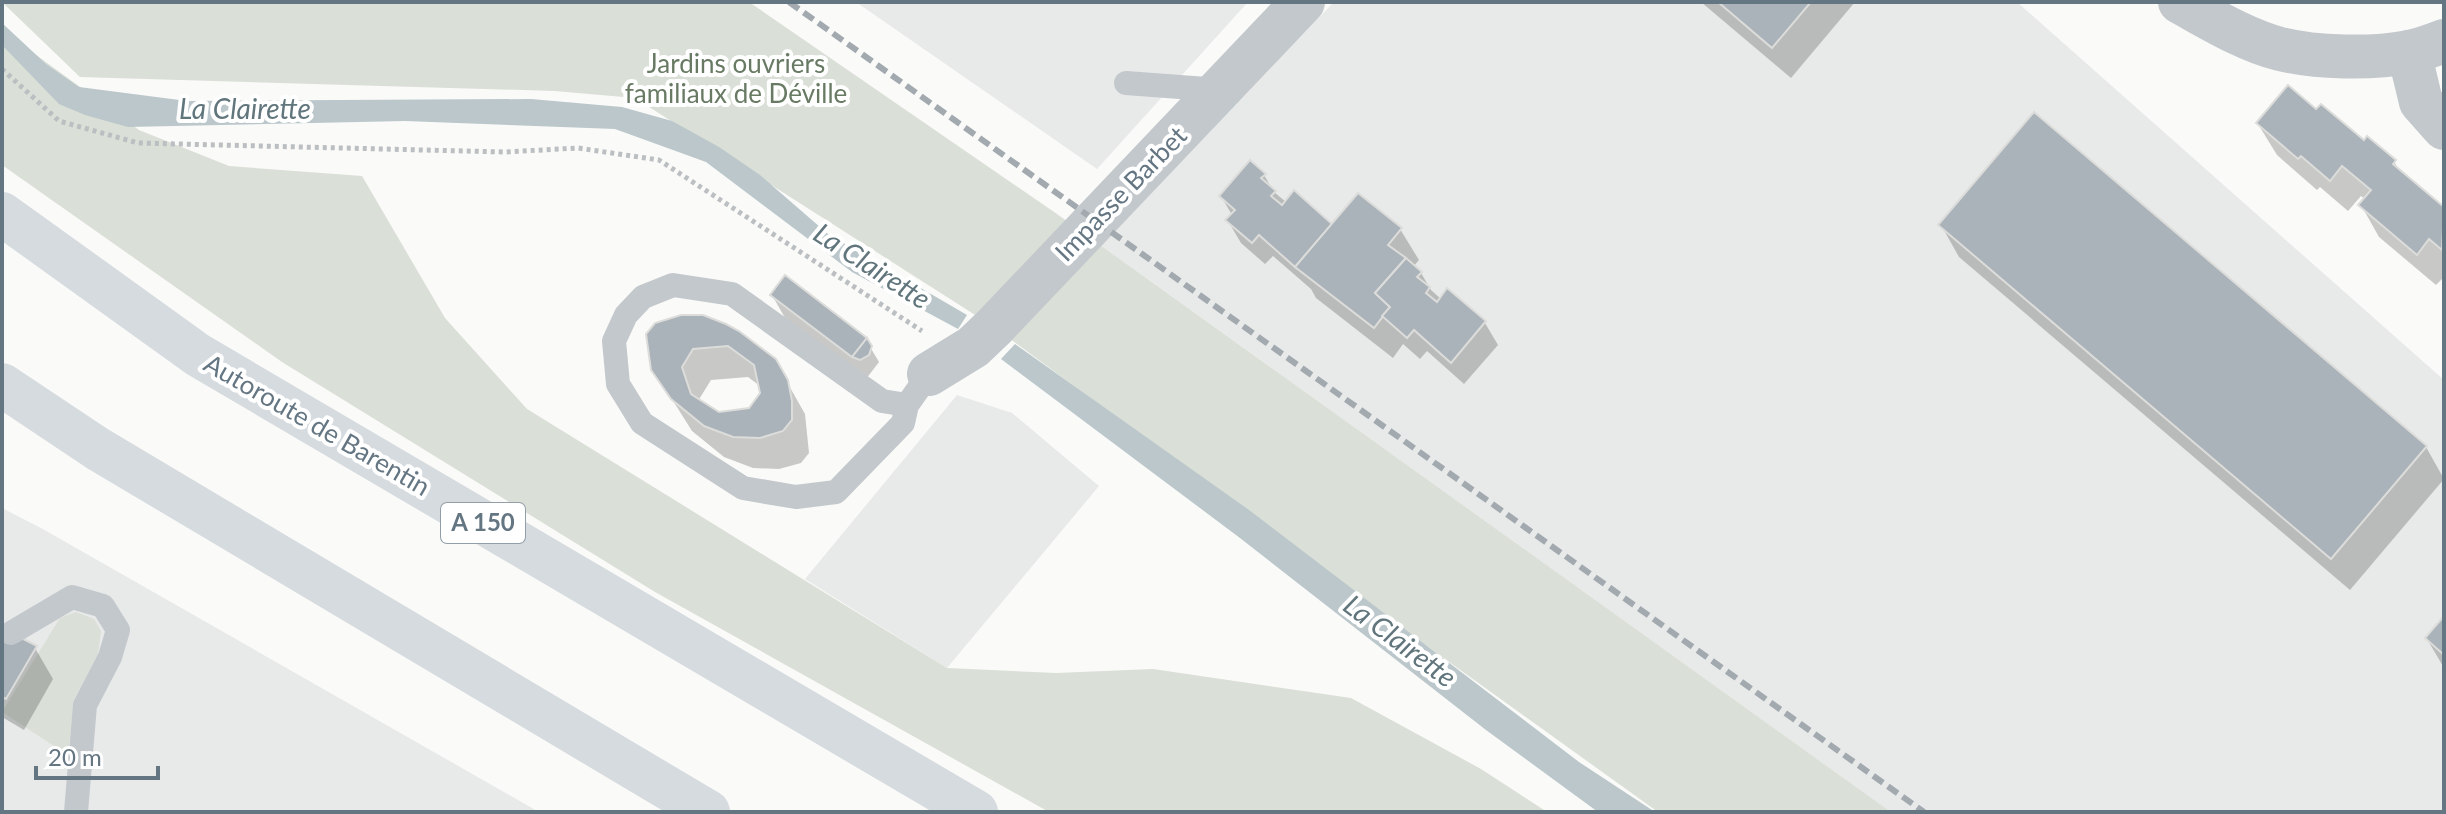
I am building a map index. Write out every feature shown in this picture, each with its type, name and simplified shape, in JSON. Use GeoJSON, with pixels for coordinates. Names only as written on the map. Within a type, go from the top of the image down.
{"type":"FeatureCollection","features":[{"type":"Feature","properties":{"kind":"highway","name":"Autoroute de Barentin"},"geometry":{"type":"LineString","coordinates":[[2,214],[198,355],[976,812]]}},
{"type":"Feature","properties":{"kind":"highway"},"geometry":{"type":"LineString","coordinates":[[2,385],[98,449],[708,812]]}},
{"type":"Feature","properties":{"kind":"street","name":"Impasse Barbet"},"geometry":{"type":"LineString","coordinates":[[952,362],[1303,2]]}},
{"type":"Feature","properties":{"kind":"street"},"geometry":{"type":"LineString","coordinates":[[2180,2],[2227,27],[2279,48],[2350,56],[2427,47],[2421,102],[2444,128]]}},
{"type":"Feature","properties":{"kind":"lane"},"geometry":{"type":"LineString","coordinates":[[1126,83],[1220,90]]}},
{"type":"Feature","properties":{"kind":"lane"},"geometry":{"type":"LineString","coordinates":[[673,285],[732,294],[882,401],[952,362],[903,423],[836,492],[796,497],[743,488],[642,423],[618,384],[614,341],[626,315],[643,297],[673,285]]}},
{"type":"Feature","properties":{"kind":"lane"},"geometry":{"type":"LineString","coordinates":[[11,633],[72,597],[103,606],[118,630],[110,657],[85,705],[76,812]]}},
{"type":"Feature","properties":{"kind":"path"},"geometry":{"type":"LineString","coordinates":[[2,69],[59,121],[138,143],[505,152],[578,148],[659,160],[952,362]]}},
{"type":"Feature","properties":{"kind":"shaded area"},"geometry":{"type":"Polygon","coordinates":[[[856,2],[1248,2],[1097,169],[856,2]]]}},
{"type":"Feature","properties":{"kind":"shaded area"},"geometry":{"type":"Polygon","coordinates":[[[1334,2],[2017,2],[2444,380],[2444,812],[1891,812],[1099,244],[1334,2]]]}},
{"type":"Feature","properties":{"kind":"shaded area"},"geometry":{"type":"Polygon","coordinates":[[[957,395],[1012,413],[1099,486],[947,668],[805,579],[957,395]]]}},
{"type":"Feature","properties":{"kind":"shaded area"},"geometry":{"type":"Polygon","coordinates":[[[2,508],[41,528],[539,812],[2,812],[2,508]]]}},
{"type":"Feature","properties":{"kind":"green space","name":"Jardins ouvriers familiaux de Déville"},"geometry":{"type":"Polygon","coordinates":[[[2,2],[749,2],[1057,214],[1891,812],[1658,812],[994,327],[635,98],[555,91],[80,77],[2,2]]]}},
{"type":"Feature","properties":{"kind":"green space"},"geometry":{"type":"Polygon","coordinates":[[[2,30],[139,130],[229,166],[362,176],[445,318],[527,409],[947,668],[1056,673],[1153,669],[1351,698],[1481,769],[1547,812],[1049,812],[655,592],[282,362],[2,165],[2,30]]]}},
{"type":"Feature","properties":{"kind":"green space"},"geometry":{"type":"Polygon","coordinates":[[[76,612],[94,619],[101,631],[98,654],[74,699],[68,755],[2,712],[60,618],[76,612]]]}},
{"type":"Feature","properties":{"kind":"water","name":"La Clairette"},"geometry":{"type":"Polygon","coordinates":[[[2,23],[46,64],[79,87],[187,101],[531,99],[622,107],[672,121],[719,147],[760,175],[828,234],[967,315],[958,329],[852,272],[706,162],[615,129],[405,121],[128,127],[59,104],[2,45],[2,23]]]}},
{"type":"Feature","properties":{"kind":"water","name":"La Clairette"},"geometry":{"type":"Polygon","coordinates":[[[1015,344],[1249,510],[1579,762],[1655,812],[1598,812],[1001,359],[1015,344]]]}},
{"type":"Feature","properties":{"kind":"building"},"geometry":{"type":"Polygon","coordinates":[[[1718,2],[1811,2],[1772,48],[1718,2]]]}},
{"type":"Feature","properties":{"kind":"building"},"geometry":{"type":"Polygon","coordinates":[[[2288,85],[2316,109],[2321,104],[2364,140],[2367,136],[2396,160],[2393,164],[2444,207],[2442,250],[2429,239],[2417,255],[2358,205],[2371,190],[2342,166],[2330,181],[2301,156],[2298,159],[2256,123],[2288,85]]]}},
{"type":"Feature","properties":{"kind":"building"},"geometry":{"type":"Polygon","coordinates":[[[2034,112],[2427,446],[2331,559],[1938,225],[2034,112]]]}},
{"type":"Feature","properties":{"kind":"building"},"geometry":{"type":"Polygon","coordinates":[[[1250,160],[1266,174],[1261,178],[1276,191],[1271,196],[1282,205],[1294,190],[1332,224],[1295,267],[1259,235],[1252,243],[1225,220],[1235,210],[1219,196],[1250,160]]]}},
{"type":"Feature","properties":{"kind":"building"},"geometry":{"type":"Polygon","coordinates":[[[1358,193],[1402,228],[1388,245],[1406,258],[1375,293],[1390,307],[1374,328],[1295,267],[1358,193]]]}},
{"type":"Feature","properties":{"kind":"building"},"geometry":{"type":"Polygon","coordinates":[[[1406,258],[1422,272],[1417,277],[1430,287],[1426,293],[1437,302],[1447,288],[1486,321],[1451,363],[1414,330],[1407,338],[1382,316],[1390,307],[1375,293],[1406,258]]]}},
{"type":"Feature","properties":{"kind":"building"},"geometry":{"type":"Polygon","coordinates":[[[785,275],[867,338],[852,357],[770,295],[785,275]]]}},
{"type":"Feature","properties":{"kind":"building"},"geometry":{"type":"Polygon","coordinates":[[[681,315],[703,315],[739,331],[776,359],[788,380],[792,420],[783,431],[760,438],[733,437],[704,426],[671,399],[651,370],[646,334],[655,323],[681,315]],[[728,346],[693,349],[682,367],[691,394],[719,412],[749,408],[760,393],[754,365],[728,346]]]}},
{"type":"Feature","properties":{"kind":"building"},"geometry":{"type":"Polygon","coordinates":[[[867,338],[872,346],[869,355],[860,360],[852,357],[867,338]]]}},
{"type":"Feature","properties":{"kind":"building"},"geometry":{"type":"Polygon","coordinates":[[[2444,616],[2444,655],[2425,638],[2444,616]]]}},
{"type":"Feature","properties":{"kind":"building"},"geometry":{"type":"Polygon","coordinates":[[[2,628],[37,646],[6,699],[2,697],[2,628]]]}},
{"type":"Feature","properties":{"kind":"railway"},"geometry":{"type":"LineString","coordinates":[[789,2],[1924,812]]}}]}
